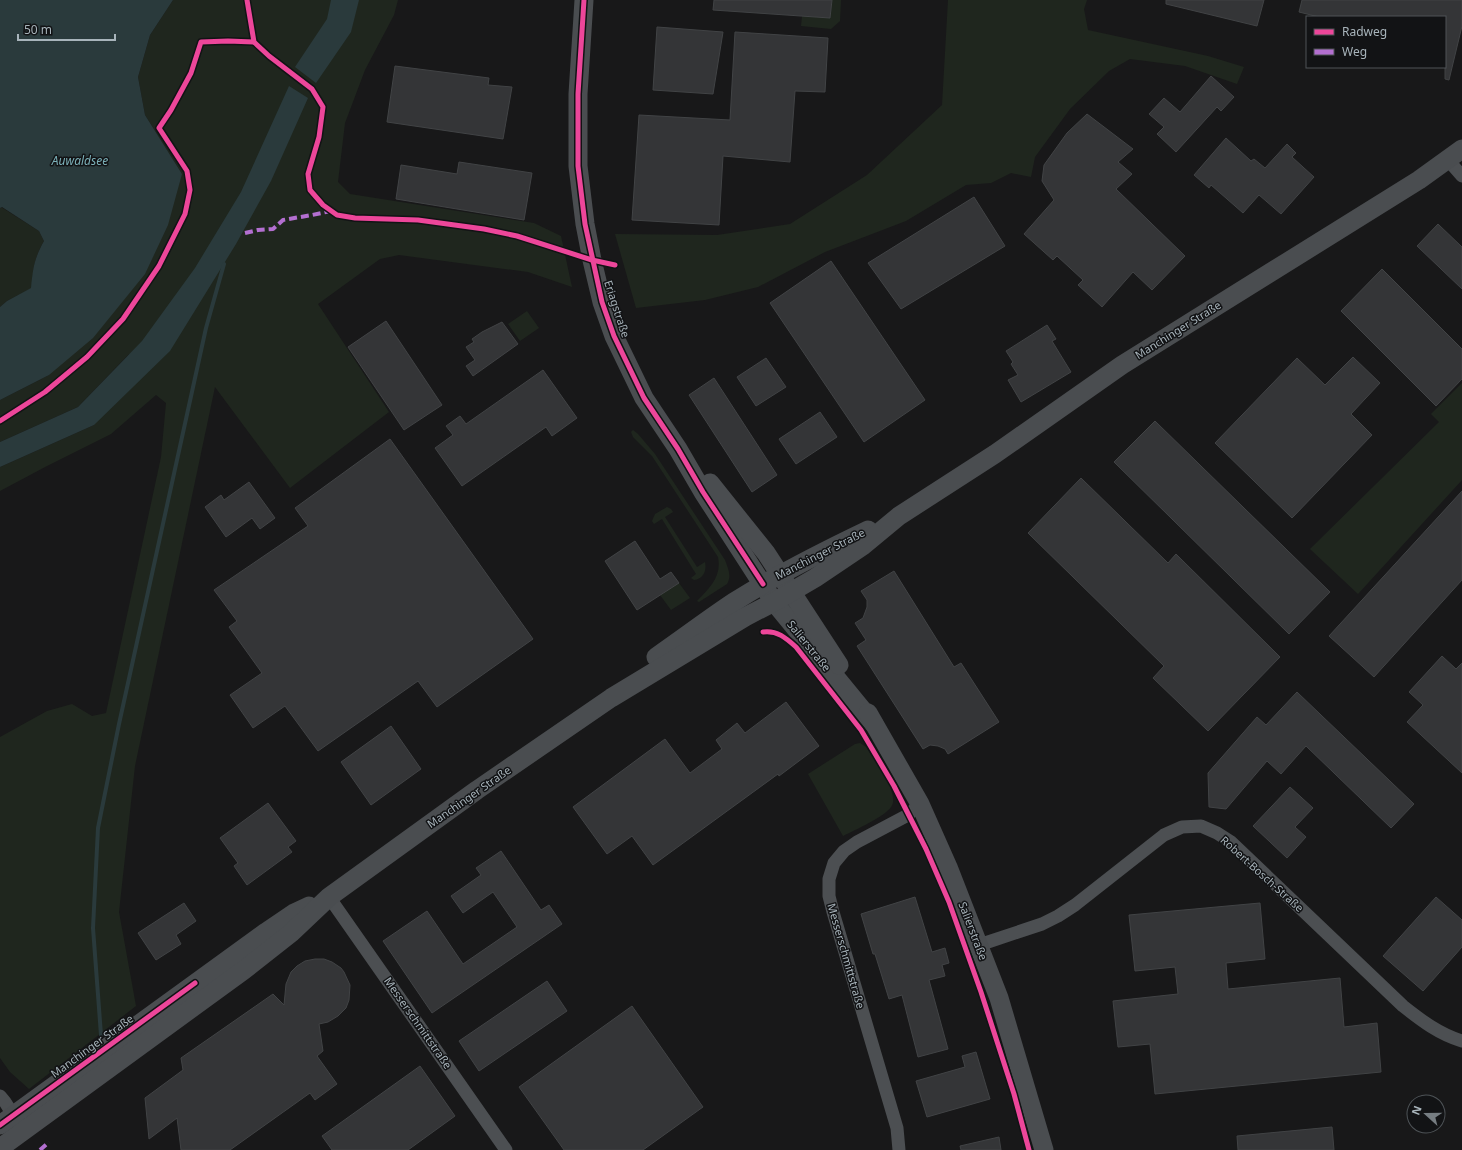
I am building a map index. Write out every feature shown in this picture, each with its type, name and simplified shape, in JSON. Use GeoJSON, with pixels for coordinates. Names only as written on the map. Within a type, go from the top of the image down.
{"type":"FeatureCollection","features":[{"type":"Feature","properties":{"kind":"main road","name":"Eriagstraße"},"geometry":{"type":"LineString","coordinates":[[584,0],[578,94],[578,166],[585,224],[602,302],[623,355],[644,398],[763,584]]}},
{"type":"Feature","properties":{"kind":"main road","name":"Manchinger Straße"},"geometry":{"type":"LineString","coordinates":[[0,1148],[238,974],[291,933],[329,897],[478,790],[611,698],[745,617],[774,602],[864,545],[899,516],[994,454],[1122,365],[1374,209],[1455,155]]}},
{"type":"Feature","properties":{"kind":"main road","name":"Eriagstraße"},"geometry":{"type":"LineString","coordinates":[[678,449],[718,492],[766,553],[792,591]]}},
{"type":"Feature","properties":{"kind":"main road","name":"Manchinger Straße"},"geometry":{"type":"LineString","coordinates":[[611,698],[657,657],[734,602],[781,574],[899,516]]}},
{"type":"Feature","properties":{"kind":"main road","name":"Salierstraße"},"geometry":{"type":"LineString","coordinates":[[763,584],[774,602],[874,724]]}},
{"type":"Feature","properties":{"kind":"main road","name":"Salierstraße"},"geometry":{"type":"LineString","coordinates":[[792,591],[804,613],[862,701],[920,804],[980,945],[1010,1030],[1044,1150]]}},
{"type":"Feature","properties":{"kind":"main road","name":"Manchinger Straße"},"geometry":{"type":"LineString","coordinates":[[7,1120],[266,932],[294,913],[329,897]]}},
{"type":"Feature","properties":{"kind":"street"},"geometry":{"type":"LineString","coordinates":[[1455,155],[1462,176]]}},
{"type":"Feature","properties":{"kind":"street","name":"Messerschmittstraße"},"geometry":{"type":"LineString","coordinates":[[899,1150],[897,1128],[833,912],[829,896],[829,879],[834,863],[844,851],[857,842],[908,815],[920,804]]}},
{"type":"Feature","properties":{"kind":"street","name":"Robert-Bosch-Straße"},"geometry":{"type":"LineString","coordinates":[[980,945],[1042,924],[1058,916],[1075,905],[1164,834],[1182,827],[1201,826],[1217,833],[1231,842],[1421,1021],[1439,1032],[1462,1041]]}},
{"type":"Feature","properties":{"kind":"street","name":"Messerschmittstraße"},"geometry":{"type":"LineString","coordinates":[[329,897],[506,1150]]}},
{"type":"Feature","properties":{"kind":"street"},"geometry":{"type":"LineString","coordinates":[[0,1096],[5,1102],[7,1120],[24,1131]]}},
{"type":"Feature","properties":{"kind":"shaded area"},"geometry":{"type":"Polygon","coordinates":[[[173,0],[398,0],[394,15],[365,70],[345,123],[338,182],[350,194],[534,223],[561,236],[572,287],[528,272],[399,255],[380,259],[318,304],[389,412],[290,488],[215,387],[135,766],[119,912],[136,1006],[29,1089],[10,1072],[0,1058],[0,737],[47,711],[72,704],[92,716],[106,713],[161,457],[166,403],[156,395],[111,434],[0,491],[0,467],[94,425],[129,354],[78,407],[0,442],[0,400],[49,375],[182,174],[145,115],[138,77],[150,35],[173,0]]]}},
{"type":"Feature","properties":{"kind":"shaded area"},"geometry":{"type":"Polygon","coordinates":[[[832,0],[841,0],[840,21],[831,29],[801,26],[802,16],[830,18],[832,0]]]}},
{"type":"Feature","properties":{"kind":"shaded area"},"geometry":{"type":"Polygon","coordinates":[[[948,0],[1087,0],[1084,9],[1088,30],[1208,56],[1244,67],[1237,84],[1185,66],[1130,59],[1109,71],[1070,109],[1035,157],[1031,177],[1011,173],[991,183],[966,185],[906,221],[825,252],[758,287],[705,300],[636,308],[615,234],[717,235],[790,224],[867,175],[942,105],[948,0]]]}},
{"type":"Feature","properties":{"kind":"shaded area"},"geometry":{"type":"Polygon","coordinates":[[[1,207],[39,231],[44,241],[38,253],[35,264],[32,288],[7,301],[0,307],[0,208],[1,207]]]}},
{"type":"Feature","properties":{"kind":"shaded area"},"geometry":{"type":"Polygon","coordinates":[[[527,311],[539,328],[520,341],[508,324],[527,311]]]}},
{"type":"Feature","properties":{"kind":"shaded area"},"geometry":{"type":"Polygon","coordinates":[[[1462,383],[1462,480],[1358,594],[1310,549],[1439,422],[1431,414],[1462,383]]]}},
{"type":"Feature","properties":{"kind":"shaded area"},"geometry":{"type":"Polygon","coordinates":[[[633,430],[655,454],[725,560],[729,575],[727,584],[699,602],[697,601],[717,576],[719,564],[718,557],[652,456],[633,437],[631,432],[633,430]]]}},
{"type":"Feature","properties":{"kind":"shaded area"},"geometry":{"type":"Polygon","coordinates":[[[667,507],[673,512],[665,517],[697,567],[705,562],[704,574],[700,578],[694,580],[691,578],[696,574],[662,519],[654,524],[652,521],[655,514],[667,507]]]}},
{"type":"Feature","properties":{"kind":"shaded area"},"geometry":{"type":"Polygon","coordinates":[[[679,583],[690,598],[671,610],[660,595],[679,583]]]}},
{"type":"Feature","properties":{"kind":"shaded area"},"geometry":{"type":"Polygon","coordinates":[[[860,743],[866,747],[885,777],[892,794],[893,801],[891,807],[882,815],[843,836],[808,774],[855,744],[860,743]]]}},
{"type":"Feature","properties":{"kind":"water","name":"Auwaldsee"},"geometry":{"type":"Polygon","coordinates":[[[0,0],[173,0],[150,35],[138,77],[145,115],[182,174],[168,225],[145,274],[93,338],[49,375],[0,400],[0,307],[7,301],[31,288],[34,264],[44,241],[39,231],[2,207],[0,208],[0,0]]]}},
{"type":"Feature","properties":{"kind":"water"},"geometry":{"type":"Polygon","coordinates":[[[331,0],[359,0],[351,32],[316,83],[295,67],[327,19],[331,0]]]}},
{"type":"Feature","properties":{"kind":"water"},"geometry":{"type":"Polygon","coordinates":[[[289,86],[308,98],[271,181],[236,244],[170,351],[94,425],[0,467],[0,442],[78,407],[142,341],[195,268],[241,192],[289,86]]]}},
{"type":"Feature","properties":{"kind":"building"},"geometry":{"type":"Polygon","coordinates":[[[714,0],[832,0],[830,18],[713,10],[714,0]]]}},
{"type":"Feature","properties":{"kind":"building"},"geometry":{"type":"Polygon","coordinates":[[[1166,0],[1264,0],[1257,26],[1166,4],[1166,0]]]}},
{"type":"Feature","properties":{"kind":"building"},"geometry":{"type":"Polygon","coordinates":[[[1302,0],[1462,0],[1462,26],[1449,80],[1445,79],[1446,16],[1315,16],[1299,12],[1302,0]]]}},
{"type":"Feature","properties":{"kind":"building"},"geometry":{"type":"Polygon","coordinates":[[[657,27],[723,32],[713,94],[653,90],[657,27]]]}},
{"type":"Feature","properties":{"kind":"building"},"geometry":{"type":"Polygon","coordinates":[[[735,32],[828,38],[825,92],[795,91],[790,162],[723,156],[719,225],[632,220],[639,115],[730,120],[735,32]]]}},
{"type":"Feature","properties":{"kind":"building"},"geometry":{"type":"Polygon","coordinates":[[[395,66],[489,78],[488,85],[512,87],[503,139],[387,122],[395,66]]]}},
{"type":"Feature","properties":{"kind":"building"},"geometry":{"type":"Polygon","coordinates":[[[1211,76],[1234,97],[1221,111],[1217,107],[1176,152],[1157,134],[1164,127],[1149,114],[1164,98],[1180,112],[1211,76]]]}},
{"type":"Feature","properties":{"kind":"building"},"geometry":{"type":"Polygon","coordinates":[[[1087,114],[1133,149],[1118,162],[1132,174],[1116,189],[1185,256],[1152,290],[1133,272],[1102,307],[1078,285],[1083,280],[1057,256],[1053,260],[1024,234],[1054,200],[1042,181],[1044,165],[1067,133],[1087,114]]]}},
{"type":"Feature","properties":{"kind":"building"},"geometry":{"type":"Polygon","coordinates":[[[1226,138],[1251,161],[1254,159],[1265,168],[1287,144],[1296,153],[1292,157],[1314,177],[1281,214],[1259,195],[1243,213],[1211,185],[1209,188],[1194,175],[1226,138]]]}},
{"type":"Feature","properties":{"kind":"building"},"geometry":{"type":"Polygon","coordinates":[[[459,162],[532,173],[524,220],[396,199],[401,165],[457,174],[459,162]]]}},
{"type":"Feature","properties":{"kind":"building"},"geometry":{"type":"Polygon","coordinates":[[[974,197],[1005,246],[901,309],[868,263],[974,197]]]}},
{"type":"Feature","properties":{"kind":"building"},"geometry":{"type":"Polygon","coordinates":[[[1438,224],[1462,247],[1462,289],[1417,246],[1438,224]]]}},
{"type":"Feature","properties":{"kind":"building"},"geometry":{"type":"Polygon","coordinates":[[[831,261],[925,400],[864,442],[770,303],[831,261]]]}},
{"type":"Feature","properties":{"kind":"building"},"geometry":{"type":"Polygon","coordinates":[[[1382,269],[1462,349],[1462,379],[1436,406],[1341,311],[1382,269]]]}},
{"type":"Feature","properties":{"kind":"building"},"geometry":{"type":"Polygon","coordinates":[[[386,321],[442,405],[404,430],[348,347],[386,321]]]}},
{"type":"Feature","properties":{"kind":"building"},"geometry":{"type":"Polygon","coordinates":[[[502,322],[518,344],[473,376],[466,366],[475,360],[466,347],[474,342],[472,339],[482,332],[502,322]]]}},
{"type":"Feature","properties":{"kind":"building"},"geometry":{"type":"Polygon","coordinates":[[[1047,325],[1056,339],[1052,341],[1071,372],[1021,402],[1008,380],[1018,375],[1011,364],[1013,362],[1006,351],[1047,325]]]}},
{"type":"Feature","properties":{"kind":"building"},"geometry":{"type":"Polygon","coordinates":[[[1353,357],[1380,383],[1351,414],[1372,435],[1292,518],[1215,443],[1297,358],[1325,385],[1353,357]]]}},
{"type":"Feature","properties":{"kind":"building"},"geometry":{"type":"Polygon","coordinates":[[[766,358],[786,387],[756,406],[737,377],[766,358]]]}},
{"type":"Feature","properties":{"kind":"building"},"geometry":{"type":"Polygon","coordinates":[[[543,370],[577,418],[552,436],[546,427],[462,486],[435,448],[453,435],[446,426],[460,416],[466,424],[543,370]]]}},
{"type":"Feature","properties":{"kind":"building"},"geometry":{"type":"Polygon","coordinates":[[[714,378],[777,475],[752,492],[689,395],[714,378]]]}},
{"type":"Feature","properties":{"kind":"building"},"geometry":{"type":"Polygon","coordinates":[[[820,412],[837,437],[796,464],[779,439],[820,412]]]}},
{"type":"Feature","properties":{"kind":"building"},"geometry":{"type":"Polygon","coordinates":[[[1155,421],[1330,592],[1289,634],[1114,462],[1155,421]]]}},
{"type":"Feature","properties":{"kind":"building"},"geometry":{"type":"Polygon","coordinates":[[[390,439],[533,639],[437,707],[418,681],[318,751],[285,706],[253,728],[230,695],[262,673],[229,627],[237,621],[214,590],[308,526],[295,508],[390,439]]]}},
{"type":"Feature","properties":{"kind":"building"},"geometry":{"type":"Polygon","coordinates":[[[1081,478],[1168,563],[1176,554],[1280,657],[1208,731],[1153,678],[1164,666],[1028,533],[1081,478]]]}},
{"type":"Feature","properties":{"kind":"building"},"geometry":{"type":"Polygon","coordinates":[[[249,482],[275,518],[260,529],[252,518],[226,537],[205,507],[221,495],[224,500],[249,482]]]}},
{"type":"Feature","properties":{"kind":"building"},"geometry":{"type":"Polygon","coordinates":[[[1462,491],[1462,580],[1374,677],[1329,636],[1462,491]]]}},
{"type":"Feature","properties":{"kind":"building"},"geometry":{"type":"Polygon","coordinates":[[[635,541],[660,579],[671,572],[679,583],[637,610],[605,561],[635,541]]]}},
{"type":"Feature","properties":{"kind":"building"},"geometry":{"type":"Polygon","coordinates":[[[894,571],[954,667],[961,663],[999,722],[948,754],[945,749],[938,746],[930,745],[923,749],[857,646],[866,640],[855,623],[863,618],[867,607],[867,600],[861,591],[894,571]]]}},
{"type":"Feature","properties":{"kind":"building"},"geometry":{"type":"Polygon","coordinates":[[[1442,656],[1456,669],[1462,663],[1462,773],[1407,722],[1423,705],[1409,692],[1442,656]]]}},
{"type":"Feature","properties":{"kind":"building"},"geometry":{"type":"Polygon","coordinates":[[[1297,692],[1414,804],[1391,828],[1306,746],[1281,774],[1267,761],[1226,809],[1209,807],[1208,773],[1257,717],[1266,725],[1297,692]]]}},
{"type":"Feature","properties":{"kind":"building"},"geometry":{"type":"Polygon","coordinates":[[[786,702],[819,746],[653,865],[632,836],[607,854],[573,807],[665,739],[690,773],[722,749],[716,740],[737,723],[745,733],[786,702]]]}},
{"type":"Feature","properties":{"kind":"building"},"geometry":{"type":"Polygon","coordinates":[[[391,726],[421,769],[371,805],[341,762],[391,726]]]}},
{"type":"Feature","properties":{"kind":"building"},"geometry":{"type":"Polygon","coordinates":[[[1290,787],[1313,808],[1295,827],[1306,837],[1287,858],[1253,826],[1290,787]]]}},
{"type":"Feature","properties":{"kind":"building"},"geometry":{"type":"Polygon","coordinates":[[[268,803],[296,841],[288,847],[292,852],[247,885],[234,866],[238,863],[220,838],[268,803]]]}},
{"type":"Feature","properties":{"kind":"building"},"geometry":{"type":"Polygon","coordinates":[[[501,851],[541,910],[549,905],[562,924],[432,1013],[383,941],[427,911],[463,964],[517,927],[493,892],[463,913],[451,896],[481,875],[476,868],[501,851]]]}},
{"type":"Feature","properties":{"kind":"building"},"geometry":{"type":"Polygon","coordinates":[[[915,897],[932,952],[945,948],[949,963],[942,965],[945,976],[929,980],[948,1049],[918,1057],[902,995],[889,999],[861,914],[915,897]]]}},
{"type":"Feature","properties":{"kind":"building"},"geometry":{"type":"Polygon","coordinates":[[[1436,897],[1462,920],[1462,947],[1423,991],[1383,956],[1436,897]]]}},
{"type":"Feature","properties":{"kind":"building"},"geometry":{"type":"Polygon","coordinates":[[[184,903],[196,921],[176,935],[181,944],[156,960],[138,933],[184,903]]]}},
{"type":"Feature","properties":{"kind":"building"},"geometry":{"type":"Polygon","coordinates":[[[1260,903],[1265,959],[1226,963],[1228,989],[1340,978],[1344,1027],[1377,1023],[1381,1072],[1155,1094],[1150,1044],[1118,1047],[1113,1001],[1178,994],[1175,967],[1135,971],[1129,915],[1260,903]]]}},
{"type":"Feature","properties":{"kind":"building"},"geometry":{"type":"Polygon","coordinates":[[[324,959],[341,968],[350,985],[349,1000],[346,1008],[338,1016],[328,1022],[319,1024],[323,1051],[317,1056],[337,1084],[315,1100],[310,1093],[230,1150],[181,1150],[177,1118],[149,1139],[145,1098],[183,1070],[181,1058],[273,994],[284,1005],[286,984],[291,972],[305,961],[324,959]]]}},
{"type":"Feature","properties":{"kind":"building"},"geometry":{"type":"Polygon","coordinates":[[[547,981],[567,1011],[479,1071],[459,1041],[547,981]]]}},
{"type":"Feature","properties":{"kind":"building"},"geometry":{"type":"Polygon","coordinates":[[[632,1006],[703,1107],[643,1150],[564,1150],[519,1087],[632,1006]]]}},
{"type":"Feature","properties":{"kind":"building"},"geometry":{"type":"Polygon","coordinates":[[[976,1052],[990,1099],[927,1117],[916,1081],[965,1067],[962,1056],[976,1052]]]}},
{"type":"Feature","properties":{"kind":"building"},"geometry":{"type":"Polygon","coordinates":[[[420,1066],[455,1116],[408,1150],[332,1150],[322,1136],[420,1066]]]}},
{"type":"Feature","properties":{"kind":"building"},"geometry":{"type":"Polygon","coordinates":[[[1332,1127],[1334,1150],[1238,1150],[1237,1136],[1332,1127]]]}},
{"type":"Feature","properties":{"kind":"building"},"geometry":{"type":"Polygon","coordinates":[[[999,1137],[1001,1150],[961,1150],[960,1146],[999,1137]]]}},
{"type":"Feature","properties":{"kind":"waterway"},"geometry":{"type":"LineString","coordinates":[[101,1035],[93,928],[98,828],[119,724],[206,328],[224,264]]}},
{"type":"Feature","properties":{"kind":"marked path"},"geometry":{"type":"LineString","coordinates":[[245,233],[273,229],[283,220],[331,211]]}},
{"type":"Feature","properties":{"kind":"marked path"},"geometry":{"type":"LineString","coordinates":[[40,1150],[49,1142]]}},
{"type":"Feature","properties":{"kind":"cycle path"},"geometry":{"type":"LineString","coordinates":[[247,0],[254,42],[269,56],[312,89],[323,107],[319,137],[308,174],[310,190],[323,205],[337,215],[355,218],[418,220],[484,229],[517,236],[592,260],[615,265]]}},
{"type":"Feature","properties":{"kind":"cycle path"},"geometry":{"type":"LineString","coordinates":[[584,0],[578,94],[578,166],[585,224],[602,302],[614,336],[644,398],[763,584]]}},
{"type":"Feature","properties":{"kind":"cycle path"},"geometry":{"type":"LineString","coordinates":[[0,421],[45,392],[87,357],[123,319],[159,266],[185,214],[190,190],[187,171],[159,128],[171,110],[191,73],[201,42],[254,42]]}},
{"type":"Feature","properties":{"kind":"cycle path"},"geometry":{"type":"LineString","coordinates":[[763,632],[777,633],[796,647],[861,730],[894,786],[926,849],[949,902],[981,992],[1014,1094],[1029,1150]]}},
{"type":"Feature","properties":{"kind":"cycle path"},"geometry":{"type":"LineString","coordinates":[[0,1125],[195,983]]}}]}
